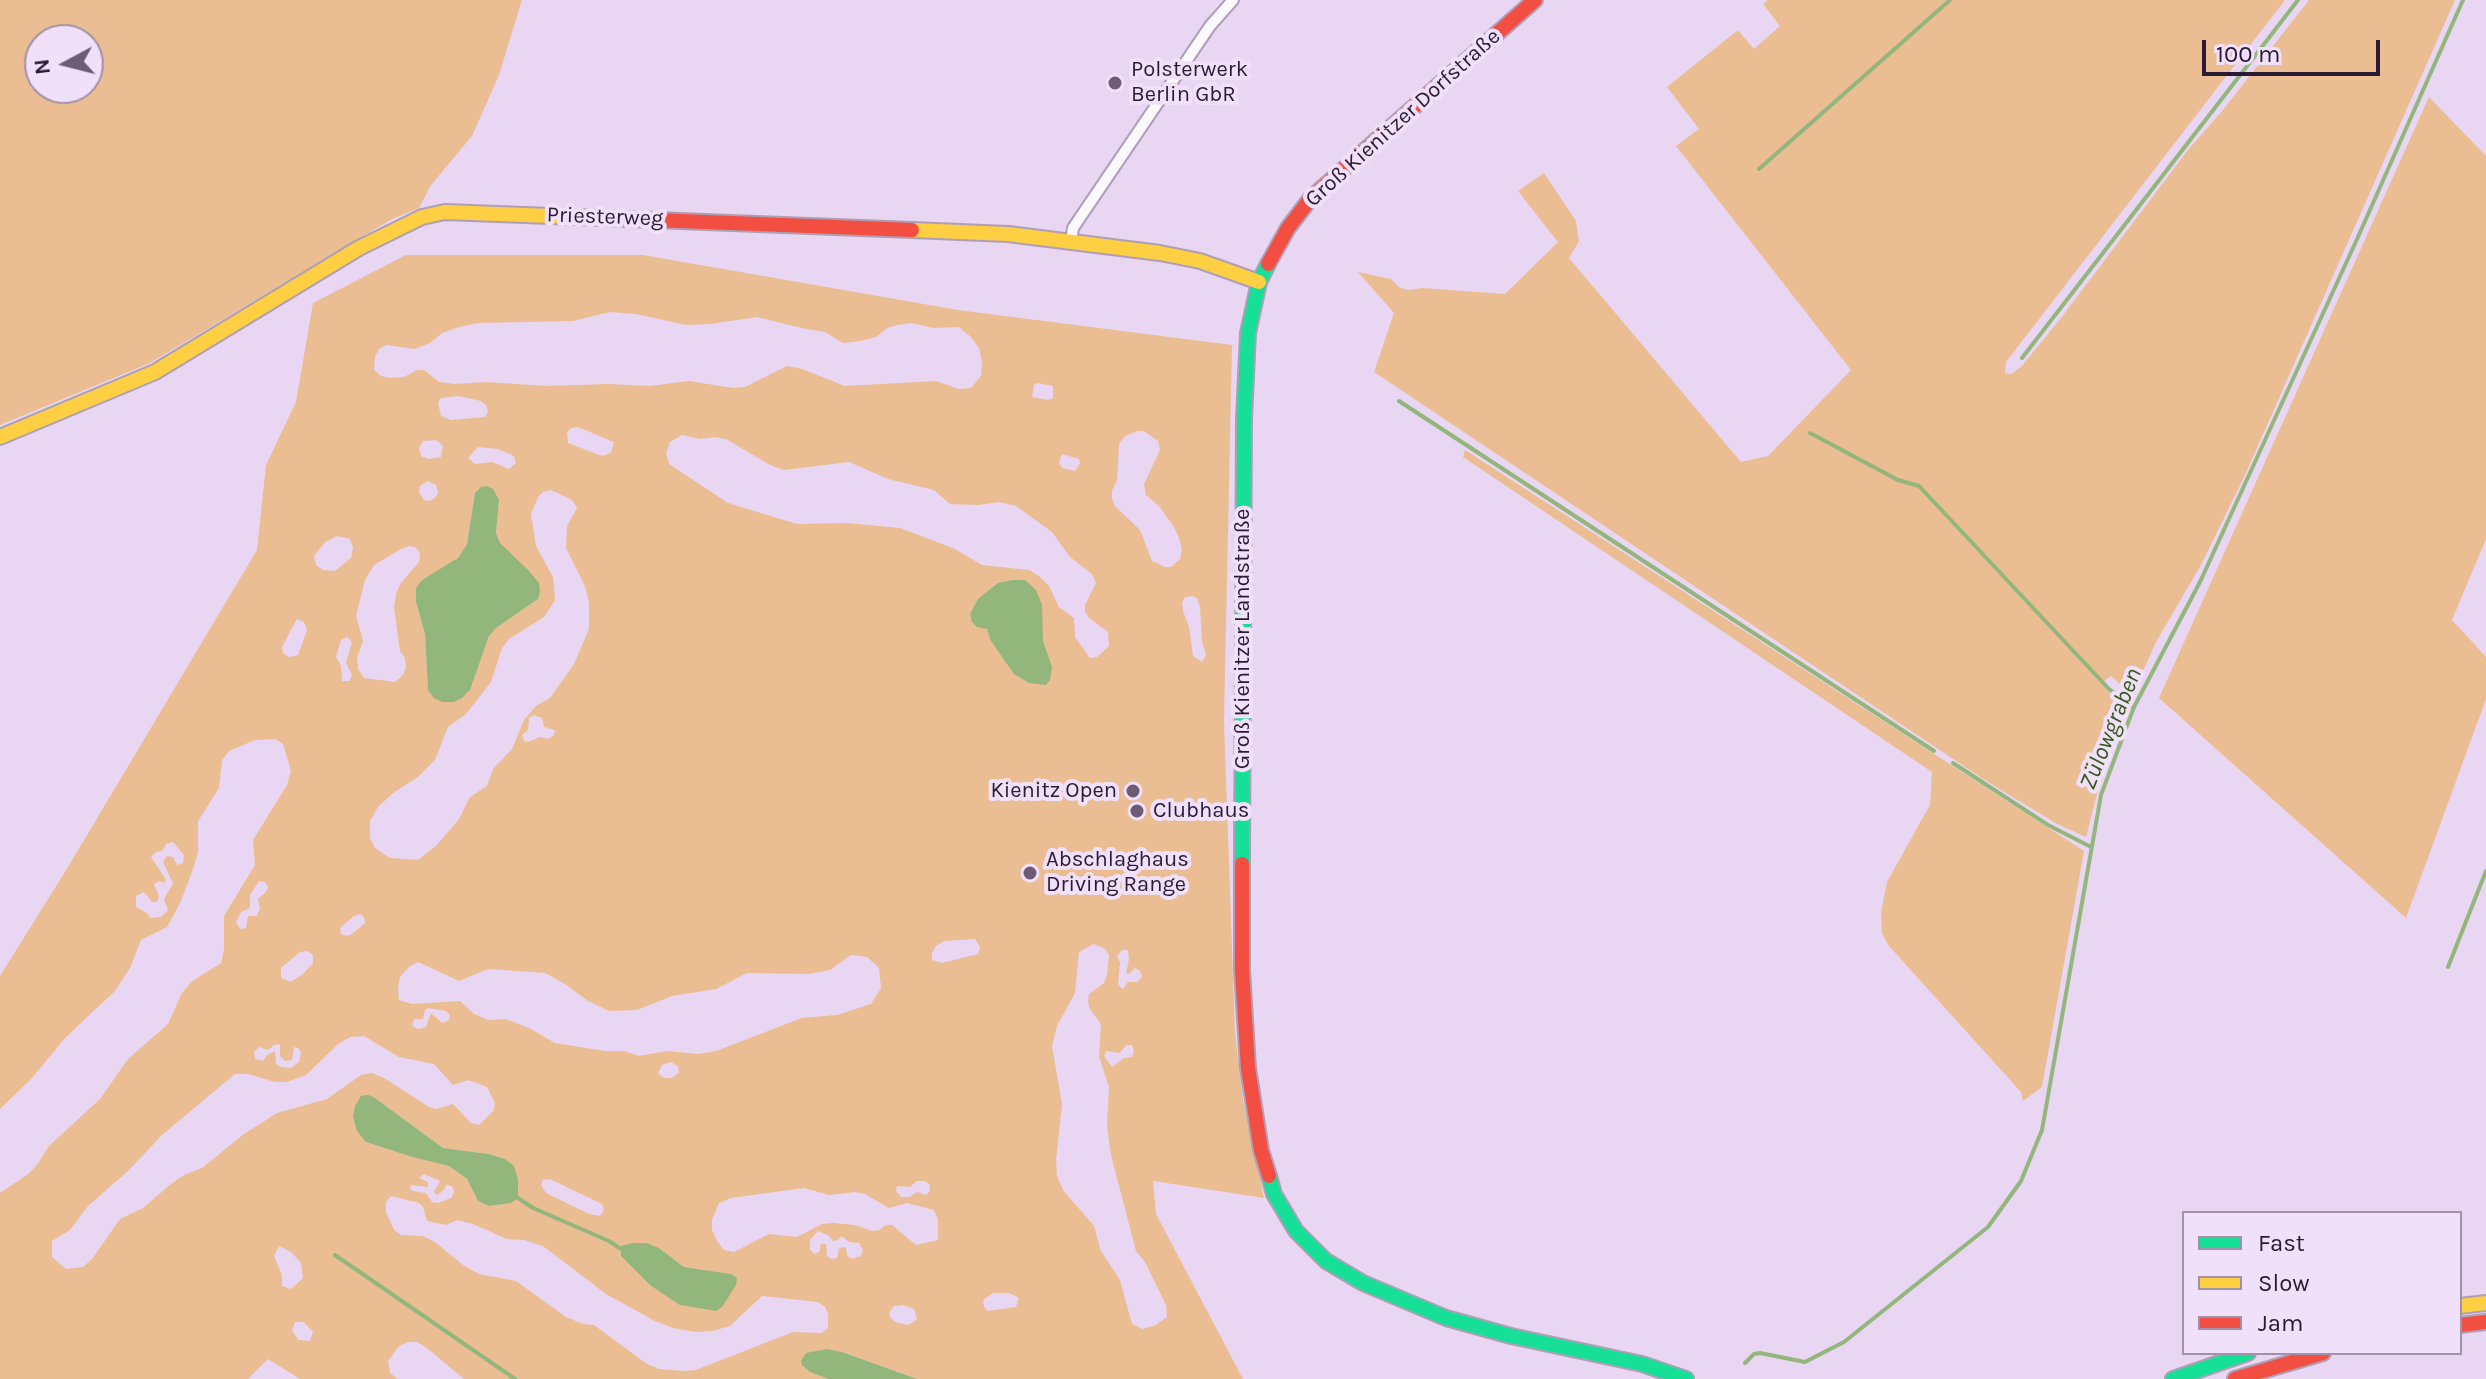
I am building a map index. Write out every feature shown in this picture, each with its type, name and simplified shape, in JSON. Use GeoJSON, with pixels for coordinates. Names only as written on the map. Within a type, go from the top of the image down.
{"type":"FeatureCollection","features":[{"type":"Feature","properties":{"kind":"main road","name":"Groß Kienitzer Dorfstraße"},"geometry":{"type":"LineString","coordinates":[[1248,333],[1259,282],[1288,228],[1311,198],[1535,0]]}},
{"type":"Feature","properties":{"kind":"main road","name":"Priesterweg"},"geometry":{"type":"LineString","coordinates":[[0,437],[155,372],[359,248],[422,217],[445,212],[978,232],[1160,253],[1200,261],[1259,282]]}},
{"type":"Feature","properties":{"kind":"main road","name":"Groß Kienitzer Landstraße"},"geometry":{"type":"LineString","coordinates":[[1248,333],[1244,419],[1242,997],[1257,1131],[1274,1194],[1296,1231],[1318,1254],[1344,1273],[1404,1302],[1480,1329],[1617,1358],[1686,1379]]}},
{"type":"Feature","properties":{"kind":"main road"},"geometry":{"type":"LineString","coordinates":[[2462,1306],[2486,1303]]}},
{"type":"Feature","properties":{"kind":"main road"},"geometry":{"type":"LineString","coordinates":[[2462,1325],[2486,1322]]}},
{"type":"Feature","properties":{"kind":"main road"},"geometry":{"type":"LineString","coordinates":[[2173,1379],[2242,1355]]}},
{"type":"Feature","properties":{"kind":"main road"},"geometry":{"type":"LineString","coordinates":[[2235,1379],[2316,1355]]}},
{"type":"Feature","properties":{"kind":"street"},"geometry":{"type":"LineString","coordinates":[[1071,242],[1073,228],[1210,26],[1233,0]]}},
{"type":"Feature","properties":{"kind":"shaded area"},"geometry":{"type":"Polygon","coordinates":[[[0,0],[522,0],[499,75],[472,136],[431,185],[419,208],[392,219],[150,363],[0,425],[0,0]]]}},
{"type":"Feature","properties":{"kind":"shaded area"},"geometry":{"type":"Polygon","coordinates":[[[1768,0],[2285,0],[2006,362],[2005,373],[2011,374],[2021,367],[2061,318],[2188,150],[2309,0],[2455,0],[2245,475],[2201,565],[2156,642],[2139,680],[2123,687],[2111,676],[2101,683],[2120,704],[2128,708],[2100,782],[2086,837],[2057,824],[1980,777],[1374,372],[1394,313],[1358,272],[1391,279],[1408,290],[1422,288],[1505,294],[1558,242],[1518,191],[1544,173],[1576,221],[1579,241],[1569,258],[1741,462],[1768,456],[1851,370],[1676,146],[1699,129],[1667,87],[1738,30],[1754,49],[1780,26],[1763,4],[1768,0]]]}},
{"type":"Feature","properties":{"kind":"shaded area"},"geometry":{"type":"Polygon","coordinates":[[[2429,97],[2486,156],[2486,539],[2452,620],[2486,657],[2486,699],[2406,918],[2159,698],[2429,97]]]}},
{"type":"Feature","properties":{"kind":"shaded area"},"geometry":{"type":"Polygon","coordinates":[[[406,255],[643,255],[958,310],[1232,345],[1224,720],[1235,1033],[1243,1100],[1264,1198],[1153,1181],[1156,1214],[1243,1379],[917,1379],[842,1352],[810,1372],[828,1379],[464,1379],[427,1348],[417,1342],[408,1342],[399,1346],[388,1361],[390,1373],[398,1379],[300,1379],[268,1359],[248,1379],[0,1379],[0,1193],[37,1165],[49,1146],[100,1099],[128,1059],[168,1024],[182,993],[191,982],[221,963],[224,916],[255,865],[253,840],[287,785],[291,771],[283,744],[275,739],[255,740],[229,751],[222,760],[219,788],[198,821],[198,852],[193,869],[167,927],[141,940],[130,968],[115,991],[66,1037],[32,1078],[0,1109],[0,976],[257,550],[266,465],[296,402],[313,303],[406,255]],[[610,312],[573,321],[478,323],[442,333],[430,343],[415,349],[386,345],[379,349],[375,357],[374,370],[381,376],[391,378],[424,370],[439,382],[455,384],[650,386],[689,381],[733,388],[745,387],[787,366],[845,386],[936,381],[959,389],[971,388],[981,376],[982,361],[979,348],[959,327],[934,328],[911,323],[887,328],[876,337],[843,343],[825,332],[757,317],[686,325],[636,314],[610,312]],[[1034,385],[1032,397],[1053,398],[1053,386],[1034,385]],[[458,396],[441,398],[438,403],[441,416],[451,420],[485,417],[488,412],[481,401],[458,396]],[[578,427],[567,432],[568,443],[602,456],[611,453],[614,442],[578,427]],[[1144,431],[1125,436],[1119,444],[1117,480],[1112,491],[1115,506],[1140,530],[1152,561],[1171,567],[1180,559],[1182,549],[1174,527],[1159,506],[1146,495],[1144,484],[1160,450],[1158,441],[1144,431]],[[682,435],[670,442],[666,453],[669,464],[728,503],[797,524],[847,523],[900,528],[955,549],[982,565],[1029,570],[1049,586],[1059,607],[1074,618],[1075,637],[1090,658],[1097,657],[1109,646],[1108,632],[1085,612],[1085,605],[1096,583],[1092,574],[1070,557],[1052,532],[1016,506],[999,502],[950,504],[934,490],[888,479],[849,462],[784,470],[726,439],[682,435]],[[436,440],[423,441],[419,448],[421,456],[429,459],[441,457],[443,446],[436,440]],[[478,447],[468,458],[475,464],[492,462],[509,469],[516,463],[514,456],[498,449],[478,447]],[[1062,454],[1059,463],[1062,468],[1075,471],[1079,459],[1062,454]],[[428,481],[420,486],[419,492],[424,500],[430,501],[438,492],[436,485],[428,481]],[[551,490],[538,497],[531,514],[536,546],[553,577],[555,600],[544,617],[509,639],[502,648],[491,682],[466,714],[448,727],[435,760],[378,807],[370,821],[370,838],[375,848],[390,858],[418,860],[436,846],[459,819],[470,797],[487,786],[493,769],[512,749],[524,720],[536,706],[550,698],[574,664],[589,629],[589,602],[585,586],[566,548],[567,526],[577,508],[572,500],[551,490]],[[475,493],[467,544],[448,566],[422,580],[416,602],[425,634],[428,689],[442,702],[454,702],[470,690],[489,636],[538,599],[540,592],[500,543],[496,533],[499,500],[475,493]],[[337,536],[325,542],[314,556],[316,565],[323,570],[335,571],[351,558],[353,548],[350,539],[337,536]],[[415,547],[401,549],[374,565],[365,580],[356,616],[363,641],[357,658],[358,669],[364,678],[395,682],[403,675],[405,658],[400,651],[394,607],[401,583],[419,562],[420,553],[415,547]],[[1192,596],[1185,597],[1182,603],[1193,656],[1202,662],[1206,655],[1200,607],[1197,598],[1192,596]],[[297,619],[282,647],[283,653],[289,657],[298,655],[307,630],[304,622],[297,619]],[[347,637],[341,640],[336,657],[341,666],[342,681],[349,681],[352,675],[346,663],[352,642],[347,637]],[[534,715],[529,718],[528,730],[522,735],[524,741],[540,737],[548,739],[555,730],[544,727],[542,718],[534,715]],[[173,842],[151,857],[165,883],[159,881],[154,884],[159,896],[157,902],[152,902],[144,892],[136,896],[136,907],[150,918],[161,917],[168,910],[164,899],[173,883],[163,862],[167,856],[173,857],[177,865],[183,863],[184,855],[173,842]],[[259,881],[250,895],[250,908],[241,912],[236,922],[240,929],[246,928],[248,916],[257,916],[260,908],[258,899],[268,887],[265,882],[259,881]],[[360,914],[340,928],[341,934],[352,934],[365,923],[360,914]],[[975,939],[944,941],[932,953],[932,960],[942,963],[978,954],[980,947],[975,939]],[[1094,944],[1079,952],[1075,993],[1057,1026],[1052,1046],[1062,1104],[1057,1176],[1063,1190],[1094,1226],[1101,1251],[1120,1280],[1132,1324],[1143,1329],[1156,1325],[1167,1317],[1166,1305],[1145,1262],[1136,1251],[1111,1155],[1107,1126],[1109,1087],[1099,1056],[1101,1024],[1088,1002],[1089,994],[1104,983],[1109,955],[1105,949],[1094,944]],[[1122,950],[1117,956],[1120,963],[1118,985],[1123,989],[1128,982],[1137,982],[1142,977],[1135,968],[1126,974],[1128,950],[1122,950]],[[307,951],[300,952],[281,968],[281,978],[290,982],[313,963],[313,955],[307,951]],[[851,955],[830,970],[808,974],[747,973],[716,989],[672,996],[637,1010],[609,1011],[545,973],[488,969],[459,981],[418,962],[400,977],[398,988],[399,1000],[412,1004],[460,1001],[474,1014],[488,1020],[506,1019],[555,1043],[624,1051],[639,1056],[667,1051],[698,1054],[716,1051],[802,1018],[837,1015],[871,1004],[881,988],[879,968],[867,957],[851,955]],[[428,1008],[423,1019],[414,1019],[412,1026],[418,1029],[426,1027],[431,1013],[442,1023],[449,1020],[450,1015],[446,1011],[428,1008]],[[364,1036],[350,1037],[338,1044],[306,1075],[287,1082],[235,1074],[162,1135],[128,1171],[88,1206],[70,1230],[52,1241],[52,1257],[66,1269],[83,1267],[120,1219],[143,1208],[171,1184],[202,1168],[244,1134],[277,1113],[327,1099],[361,1075],[372,1073],[384,1078],[429,1107],[436,1109],[453,1104],[471,1123],[479,1125],[494,1110],[495,1103],[487,1087],[468,1080],[453,1085],[434,1064],[399,1057],[364,1036]],[[280,1044],[268,1050],[259,1047],[254,1052],[255,1059],[263,1061],[275,1051],[276,1064],[291,1068],[299,1062],[301,1052],[294,1047],[292,1060],[285,1061],[280,1056],[280,1044]],[[1126,1045],[1120,1053],[1106,1051],[1104,1056],[1112,1067],[1124,1058],[1132,1057],[1132,1045],[1126,1045]],[[671,1062],[662,1065],[658,1073],[664,1078],[672,1078],[679,1073],[678,1066],[671,1062]],[[375,1098],[366,1142],[449,1166],[467,1179],[478,1201],[489,1206],[510,1203],[514,1166],[505,1159],[489,1154],[443,1148],[375,1098]],[[424,1174],[419,1178],[428,1182],[428,1187],[411,1185],[410,1188],[426,1193],[432,1202],[438,1203],[451,1198],[454,1192],[452,1186],[446,1185],[437,1195],[434,1192],[440,1181],[424,1174]],[[550,1179],[543,1180],[541,1185],[546,1193],[589,1214],[600,1216],[604,1210],[602,1204],[550,1179]],[[917,1181],[910,1187],[897,1186],[896,1191],[901,1197],[910,1197],[917,1192],[926,1195],[930,1185],[917,1181]],[[804,1188],[731,1198],[719,1203],[712,1220],[717,1241],[724,1250],[734,1252],[769,1234],[797,1237],[822,1224],[833,1223],[855,1225],[872,1231],[892,1225],[916,1245],[938,1240],[938,1219],[934,1210],[907,1203],[889,1208],[865,1194],[829,1195],[804,1188]],[[391,1196],[386,1202],[386,1212],[394,1230],[401,1235],[423,1236],[435,1242],[479,1274],[516,1281],[566,1317],[594,1325],[647,1364],[659,1369],[696,1370],[793,1332],[822,1333],[828,1328],[828,1314],[818,1302],[762,1296],[730,1326],[696,1332],[673,1328],[606,1294],[543,1246],[507,1239],[457,1220],[446,1225],[427,1221],[419,1203],[391,1196]],[[818,1231],[810,1240],[810,1249],[814,1254],[819,1252],[821,1244],[826,1244],[827,1256],[837,1258],[839,1249],[843,1247],[851,1259],[861,1256],[863,1250],[859,1243],[849,1242],[842,1236],[833,1241],[818,1231]],[[279,1246],[274,1256],[282,1275],[282,1286],[291,1289],[303,1278],[301,1263],[291,1252],[279,1246]],[[659,1248],[650,1285],[731,1274],[684,1267],[659,1248]],[[993,1293],[983,1300],[984,1307],[988,1311],[1016,1307],[1019,1298],[1009,1293],[993,1293]],[[894,1306],[889,1313],[891,1318],[907,1325],[917,1319],[914,1309],[894,1306]],[[295,1322],[292,1330],[298,1340],[310,1341],[313,1332],[304,1322],[295,1322]]]}},
{"type":"Feature","properties":{"kind":"shaded area"},"geometry":{"type":"Polygon","coordinates":[[[1465,450],[2084,851],[2042,1087],[2023,1101],[2021,1092],[1889,946],[1882,933],[1881,913],[1887,882],[1930,805],[1932,772],[1463,457],[1465,450]]]}},
{"type":"Feature","properties":{"kind":"shaded area"},"geometry":{"type":"Polygon","coordinates":[[[487,486],[493,489],[499,500],[496,533],[500,543],[539,583],[540,592],[538,599],[489,636],[470,690],[454,702],[442,702],[428,690],[425,634],[416,602],[416,588],[422,580],[458,558],[467,544],[475,493],[487,486]]]}},
{"type":"Feature","properties":{"kind":"shaded area"},"geometry":{"type":"Polygon","coordinates":[[[1025,580],[1036,590],[1042,605],[1043,641],[1052,667],[1046,685],[1029,683],[1014,674],[991,641],[987,629],[977,627],[972,622],[970,614],[978,599],[998,583],[1025,580]]]}},
{"type":"Feature","properties":{"kind":"shaded area"},"geometry":{"type":"Polygon","coordinates":[[[368,1095],[443,1148],[505,1159],[514,1166],[518,1198],[511,1203],[489,1206],[478,1201],[467,1179],[449,1166],[366,1142],[357,1131],[353,1117],[361,1096],[368,1095]]]}},
{"type":"Feature","properties":{"kind":"shaded area"},"geometry":{"type":"Polygon","coordinates":[[[646,1243],[659,1248],[684,1267],[731,1274],[737,1278],[736,1285],[716,1311],[680,1305],[650,1285],[621,1256],[621,1246],[646,1243]]]}},
{"type":"Feature","properties":{"kind":"shaded area"},"geometry":{"type":"Polygon","coordinates":[[[827,1349],[917,1379],[828,1379],[802,1365],[806,1353],[827,1349]]]}},
{"type":"Feature","properties":{"kind":"waterway"},"geometry":{"type":"LineString","coordinates":[[1759,169],[1950,0]]}},
{"type":"Feature","properties":{"kind":"waterway"},"geometry":{"type":"LineString","coordinates":[[2022,358],[2298,0]]}},
{"type":"Feature","properties":{"kind":"waterway","name":"Zülowgraben"},"geometry":{"type":"LineString","coordinates":[[1745,1363],[1754,1354],[1760,1353],[1805,1362],[1844,1342],[1988,1227],[2021,1181],[2042,1130],[2101,795],[2134,707],[2200,582],[2463,0]]}},
{"type":"Feature","properties":{"kind":"waterway"},"geometry":{"type":"LineString","coordinates":[[1399,401],[1934,751]]}},
{"type":"Feature","properties":{"kind":"waterway"},"geometry":{"type":"LineString","coordinates":[[1810,433],[1898,480],[1919,486],[2109,689],[2133,707]]}},
{"type":"Feature","properties":{"kind":"waterway"},"geometry":{"type":"LineString","coordinates":[[1953,763],[2048,825],[2091,847]]}},
{"type":"Feature","properties":{"kind":"waterway"},"geometry":{"type":"LineString","coordinates":[[2448,967],[2486,871]]}},
{"type":"Feature","properties":{"kind":"waterway"},"geometry":{"type":"LineString","coordinates":[[518,1198],[621,1249]]}},
{"type":"Feature","properties":{"kind":"waterway"},"geometry":{"type":"LineString","coordinates":[[335,1255],[515,1379]]}},
{"type":"Feature","properties":{"kind":"traffic: fast"},"geometry":{"type":"LineString","coordinates":[[1242,864],[1244,419],[1248,333],[1259,282],[1268,264]]}},
{"type":"Feature","properties":{"kind":"traffic: fast"},"geometry":{"type":"LineString","coordinates":[[1269,1176],[1274,1194],[1296,1231],[1326,1261],[1363,1283],[1446,1318],[1511,1336],[1642,1364],[1686,1379]]}},
{"type":"Feature","properties":{"kind":"traffic: fast"},"geometry":{"type":"LineString","coordinates":[[2173,1379],[2242,1355]]}},
{"type":"Feature","properties":{"kind":"traffic: slow"},"geometry":{"type":"LineString","coordinates":[[0,437],[155,372],[359,248],[422,217],[445,212],[603,218]]}},
{"type":"Feature","properties":{"kind":"traffic: slow"},"geometry":{"type":"LineString","coordinates":[[912,230],[1008,234],[1160,253],[1200,261],[1259,282]]}},
{"type":"Feature","properties":{"kind":"traffic: slow"},"geometry":{"type":"LineString","coordinates":[[2462,1306],[2486,1303]]}},
{"type":"Feature","properties":{"kind":"traffic: jam"},"geometry":{"type":"LineString","coordinates":[[1268,264],[1288,228],[1311,198],[1535,0]]}},
{"type":"Feature","properties":{"kind":"traffic: jam"},"geometry":{"type":"LineString","coordinates":[[603,218],[912,230]]}},
{"type":"Feature","properties":{"kind":"traffic: jam"},"geometry":{"type":"LineString","coordinates":[[1242,864],[1242,969],[1248,1068],[1261,1150],[1269,1176]]}},
{"type":"Feature","properties":{"kind":"traffic: jam"},"geometry":{"type":"LineString","coordinates":[[2462,1325],[2486,1322]]}},
{"type":"Feature","properties":{"kind":"traffic: jam"},"geometry":{"type":"LineString","coordinates":[[2235,1379],[2316,1355]]}},
{"type":"Feature","properties":{"kind":"place","name":"Polsterwerk Berlin GbR"},"geometry":{"type":"Point","coordinates":[1115,83]}},
{"type":"Feature","properties":{"kind":"place","name":"Kienitz Open"},"geometry":{"type":"Point","coordinates":[1133,791]}},
{"type":"Feature","properties":{"kind":"place","name":"Clubhaus"},"geometry":{"type":"Point","coordinates":[1137,811]}},
{"type":"Feature","properties":{"kind":"place","name":"Abschlaghaus Driving Range"},"geometry":{"type":"Point","coordinates":[1030,873]}}]}
